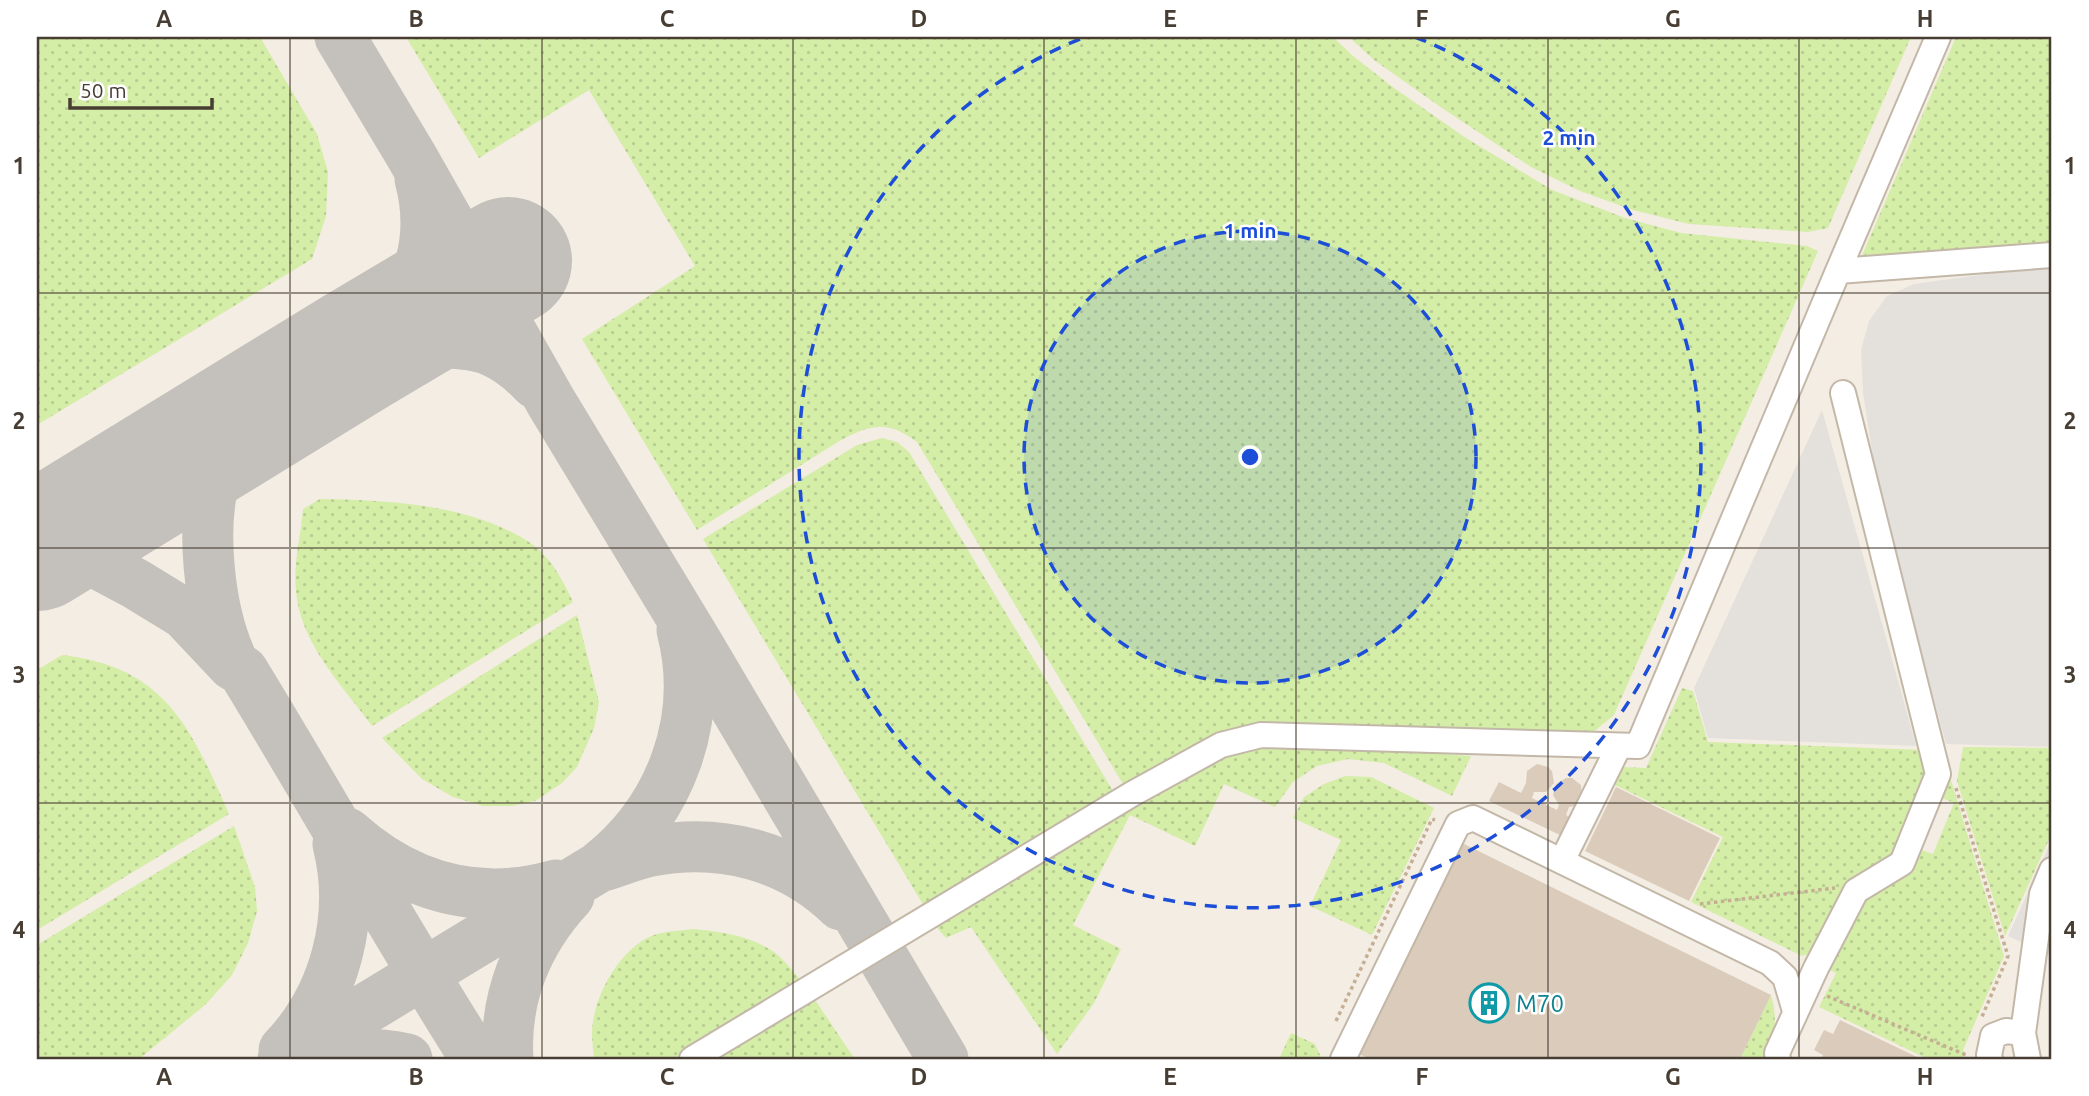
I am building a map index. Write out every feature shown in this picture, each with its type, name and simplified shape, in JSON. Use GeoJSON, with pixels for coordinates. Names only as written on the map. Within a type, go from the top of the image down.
{"type":"FeatureCollection","features":[{"type":"Feature","properties":{"kind":"lane"},"geometry":{"type":"LineString","coordinates":[[692,1059],[1132,794],[1221,744],[1261,735],[1638,746],[1938,37]]}},
{"type":"Feature","properties":{"kind":"lane"},"geometry":{"type":"LineString","coordinates":[[1838,271],[2052,255]]}},
{"type":"Feature","properties":{"kind":"lane"},"geometry":{"type":"LineString","coordinates":[[1778,1059],[1777,1053],[1795,1011],[1856,891],[1902,863],[1938,774],[1843,393]]}},
{"type":"Feature","properties":{"kind":"lane"},"geometry":{"type":"LineString","coordinates":[[1562,861],[1619,746]]}},
{"type":"Feature","properties":{"kind":"lane"},"geometry":{"type":"LineString","coordinates":[[1343,1059],[1458,824],[1473,818],[1770,963],[1785,977],[1795,1011]]}},
{"type":"Feature","properties":{"kind":"lane"},"geometry":{"type":"LineString","coordinates":[[2028,1059],[2023,1033],[2042,894],[2052,870]]}},
{"type":"Feature","properties":{"kind":"lane"},"geometry":{"type":"LineString","coordinates":[[1990,1059],[1993,1036],[2006,1031],[2023,1033]]}},
{"type":"Feature","properties":{"kind":"path"},"geometry":{"type":"LineString","coordinates":[[1952,776],[2008,956],[1976,1030]]}},
{"type":"Feature","properties":{"kind":"path"},"geometry":{"type":"LineString","coordinates":[[1335,1023],[1432,819],[1455,830]]}},
{"type":"Feature","properties":{"kind":"path"},"geometry":{"type":"LineString","coordinates":[[1688,906],[1845,887],[1856,891]]}},
{"type":"Feature","properties":{"kind":"path"},"geometry":{"type":"LineString","coordinates":[[1822,994],[1966,1055],[1964,1059]]}},
{"type":"Feature","properties":{"kind":"green space"},"geometry":{"type":"Polygon","coordinates":[[[37,37],[260,37],[317,134],[328,172],[326,216],[312,259],[37,425],[37,37]]]}},
{"type":"Feature","properties":{"kind":"green space"},"geometry":{"type":"Polygon","coordinates":[[[406,37],[1333,37],[1394,88],[1466,138],[1552,190],[1625,218],[1681,233],[1807,246],[1818,251],[1614,715],[1592,733],[1264,726],[1126,789],[917,442],[906,435],[888,427],[862,430],[841,440],[697,530],[582,339],[695,266],[589,90],[479,158],[406,37]]]}},
{"type":"Feature","properties":{"kind":"green space"},"geometry":{"type":"Polygon","coordinates":[[[1349,37],[1911,37],[1828,228],[1808,232],[1689,224],[1633,210],[1580,191],[1531,167],[1442,108],[1374,60],[1349,37]]]}},
{"type":"Feature","properties":{"kind":"green space"},"geometry":{"type":"Polygon","coordinates":[[[1956,37],[2052,37],[2052,249],[1861,258],[1956,37]]]}},
{"type":"Feature","properties":{"kind":"green space"},"geometry":{"type":"Polygon","coordinates":[[[882,438],[897,442],[909,452],[1116,796],[924,906],[703,539],[857,445],[882,438]]]}},
{"type":"Feature","properties":{"kind":"green space"},"geometry":{"type":"Polygon","coordinates":[[[320,499],[428,507],[481,519],[506,529],[529,542],[550,561],[573,602],[372,726],[324,663],[305,628],[299,610],[296,571],[303,509],[320,499]]]}},
{"type":"Feature","properties":{"kind":"green space"},"geometry":{"type":"Polygon","coordinates":[[[577,615],[599,702],[594,728],[577,767],[562,783],[535,801],[512,806],[483,806],[453,797],[422,779],[382,738],[577,615]]]}},
{"type":"Feature","properties":{"kind":"green space"},"geometry":{"type":"Polygon","coordinates":[[[62,655],[97,662],[127,673],[151,688],[187,729],[229,814],[37,930],[37,670],[62,655]]]}},
{"type":"Feature","properties":{"kind":"green space"},"geometry":{"type":"Polygon","coordinates":[[[1682,688],[1693,691],[1708,742],[1923,750],[1935,763],[1897,856],[1855,875],[1845,887],[1811,953],[1802,956],[1691,902],[1723,837],[1615,785],[1623,767],[1646,768],[1682,688]]]}},
{"type":"Feature","properties":{"kind":"green space"},"geometry":{"type":"Polygon","coordinates":[[[1269,742],[1471,756],[1452,796],[1384,763],[1348,759],[1317,766],[1293,782],[1275,807],[1224,784],[1195,846],[1130,815],[1073,925],[1121,949],[1094,1003],[1057,1054],[971,927],[946,938],[933,923],[1213,755],[1269,742]]]}},
{"type":"Feature","properties":{"kind":"green space"},"geometry":{"type":"Polygon","coordinates":[[[1963,747],[2052,748],[2052,833],[2005,936],[1957,781],[1963,747]]]}},
{"type":"Feature","properties":{"kind":"green space"},"geometry":{"type":"Polygon","coordinates":[[[1345,776],[1371,777],[1434,808],[1372,935],[1310,906],[1341,840],[1293,818],[1304,797],[1324,784],[1345,776]]]}},
{"type":"Feature","properties":{"kind":"green space"},"geometry":{"type":"Polygon","coordinates":[[[1947,780],[1951,780],[2004,956],[1963,1050],[1965,1052],[1962,1059],[1928,1059],[1819,1007],[1836,973],[1830,970],[1866,900],[1912,869],[1919,849],[1933,854],[1954,803],[1940,797],[1947,780]]]}},
{"type":"Feature","properties":{"kind":"green space"},"geometry":{"type":"Polygon","coordinates":[[[234,826],[255,887],[257,911],[248,943],[232,975],[205,1005],[139,1059],[37,1059],[37,945],[234,826]]]}},
{"type":"Feature","properties":{"kind":"green space"},"geometry":{"type":"Polygon","coordinates":[[[692,929],[734,935],[774,952],[806,987],[855,1059],[594,1059],[592,1032],[597,1004],[620,962],[630,950],[654,935],[692,929]]]}},
{"type":"Feature","properties":{"kind":"green space"},"geometry":{"type":"Polygon","coordinates":[[[1771,995],[1774,1028],[1764,1059],[1740,1059],[1771,995]]]}},
{"type":"Feature","properties":{"kind":"green space"},"geometry":{"type":"Polygon","coordinates":[[[1291,1033],[1315,1044],[1322,1059],[1279,1059],[1291,1033]]]}},
{"type":"Feature","properties":{"kind":"shaded area"},"geometry":{"type":"Polygon","coordinates":[[[2052,265],[2052,747],[1946,744],[1879,495],[1863,393],[1861,350],[1869,321],[1887,296],[1914,284],[2052,265]]]}},
{"type":"Feature","properties":{"kind":"shaded area"},"geometry":{"type":"Polygon","coordinates":[[[1822,410],[1916,746],[1708,738],[1694,688],[1822,410]]]}},
{"type":"Feature","properties":{"kind":"shaded area"},"geometry":{"type":"Polygon","coordinates":[[[2052,839],[2052,956],[2008,936],[2052,839]]]}},
{"type":"Feature","properties":{"kind":"building"},"geometry":{"type":"Polygon","coordinates":[[[1537,764],[1552,771],[1554,783],[1546,792],[1534,792],[1532,798],[1557,810],[1559,805],[1553,795],[1556,784],[1566,778],[1572,778],[1581,785],[1582,797],[1575,806],[1569,807],[1566,815],[1571,818],[1562,836],[1489,801],[1499,782],[1521,793],[1526,783],[1527,771],[1537,764]]]}},
{"type":"Feature","properties":{"kind":"building"},"geometry":{"type":"Polygon","coordinates":[[[1616,787],[1720,838],[1689,901],[1585,851],[1616,787]]]}},
{"type":"Feature","properties":{"kind":"building"},"geometry":{"type":"Polygon","coordinates":[[[1460,842],[1771,995],[1740,1059],[1370,1059],[1357,1053],[1460,842]]]}},
{"type":"Feature","properties":{"kind":"building"},"geometry":{"type":"Polygon","coordinates":[[[1840,1020],[1921,1059],[1821,1059],[1823,1055],[1814,1050],[1824,1030],[1833,1034],[1840,1020]]]}},
{"type":"Feature","properties":{"kind":"taxiway"},"geometry":{"type":"LineString","coordinates":[[340,37],[412,157],[551,402],[943,1059]]}},
{"type":"Feature","properties":{"kind":"taxiway"},"geometry":{"type":"LineString","coordinates":[[358,350],[394,316],[417,275],[426,228],[420,179]]}},
{"type":"Feature","properties":{"kind":"taxiway"},"geometry":{"type":"LineString","coordinates":[[358,350],[387,344],[463,344],[492,351],[520,369],[535,383]]}},
{"type":"Feature","properties":{"kind":"taxiway"},"geometry":{"type":"LineString","coordinates":[[230,656],[212,591],[208,518],[211,495],[223,457],[239,433],[258,412]]}},
{"type":"Feature","properties":{"kind":"taxiway"},"geometry":{"type":"LineString","coordinates":[[37,556],[59,553],[87,558],[136,584],[185,614],[233,665],[243,671],[476,1059]]}},
{"type":"Feature","properties":{"kind":"taxiway"},"geometry":{"type":"LineString","coordinates":[[600,866],[625,843],[646,818],[663,790],[676,760],[685,729],[689,697],[688,663],[682,630]]}},
{"type":"Feature","properties":{"kind":"taxiway"},"geometry":{"type":"LineString","coordinates":[[347,833],[394,867],[445,888],[499,894],[556,885]]}},
{"type":"Feature","properties":{"kind":"taxiway"},"geometry":{"type":"LineString","coordinates":[[284,1050],[317,1005],[337,954],[343,927],[344,899],[338,844]]}},
{"type":"Feature","properties":{"kind":"taxiway"},"geometry":{"type":"LineString","coordinates":[[283,1059],[599,867],[644,852],[703,847],[753,854],[799,874],[841,905]]}},
{"type":"Feature","properties":{"kind":"taxiway"},"geometry":{"type":"LineString","coordinates":[[508,1059],[510,1014],[521,972],[541,932],[569,896]]}},
{"type":"Feature","properties":{"kind":"taxiway"},"geometry":{"type":"LineString","coordinates":[[304,1059],[356,1054],[407,1059]]}},
{"type":"Feature","properties":{"kind":"runway"},"geometry":{"type":"LineString","coordinates":[[37,547],[508,261]]}},
{"type":"Feature","properties":{"kind":"place","name":"M70"},"geometry":{"type":"Point","coordinates":[1489,1003]}}]}
